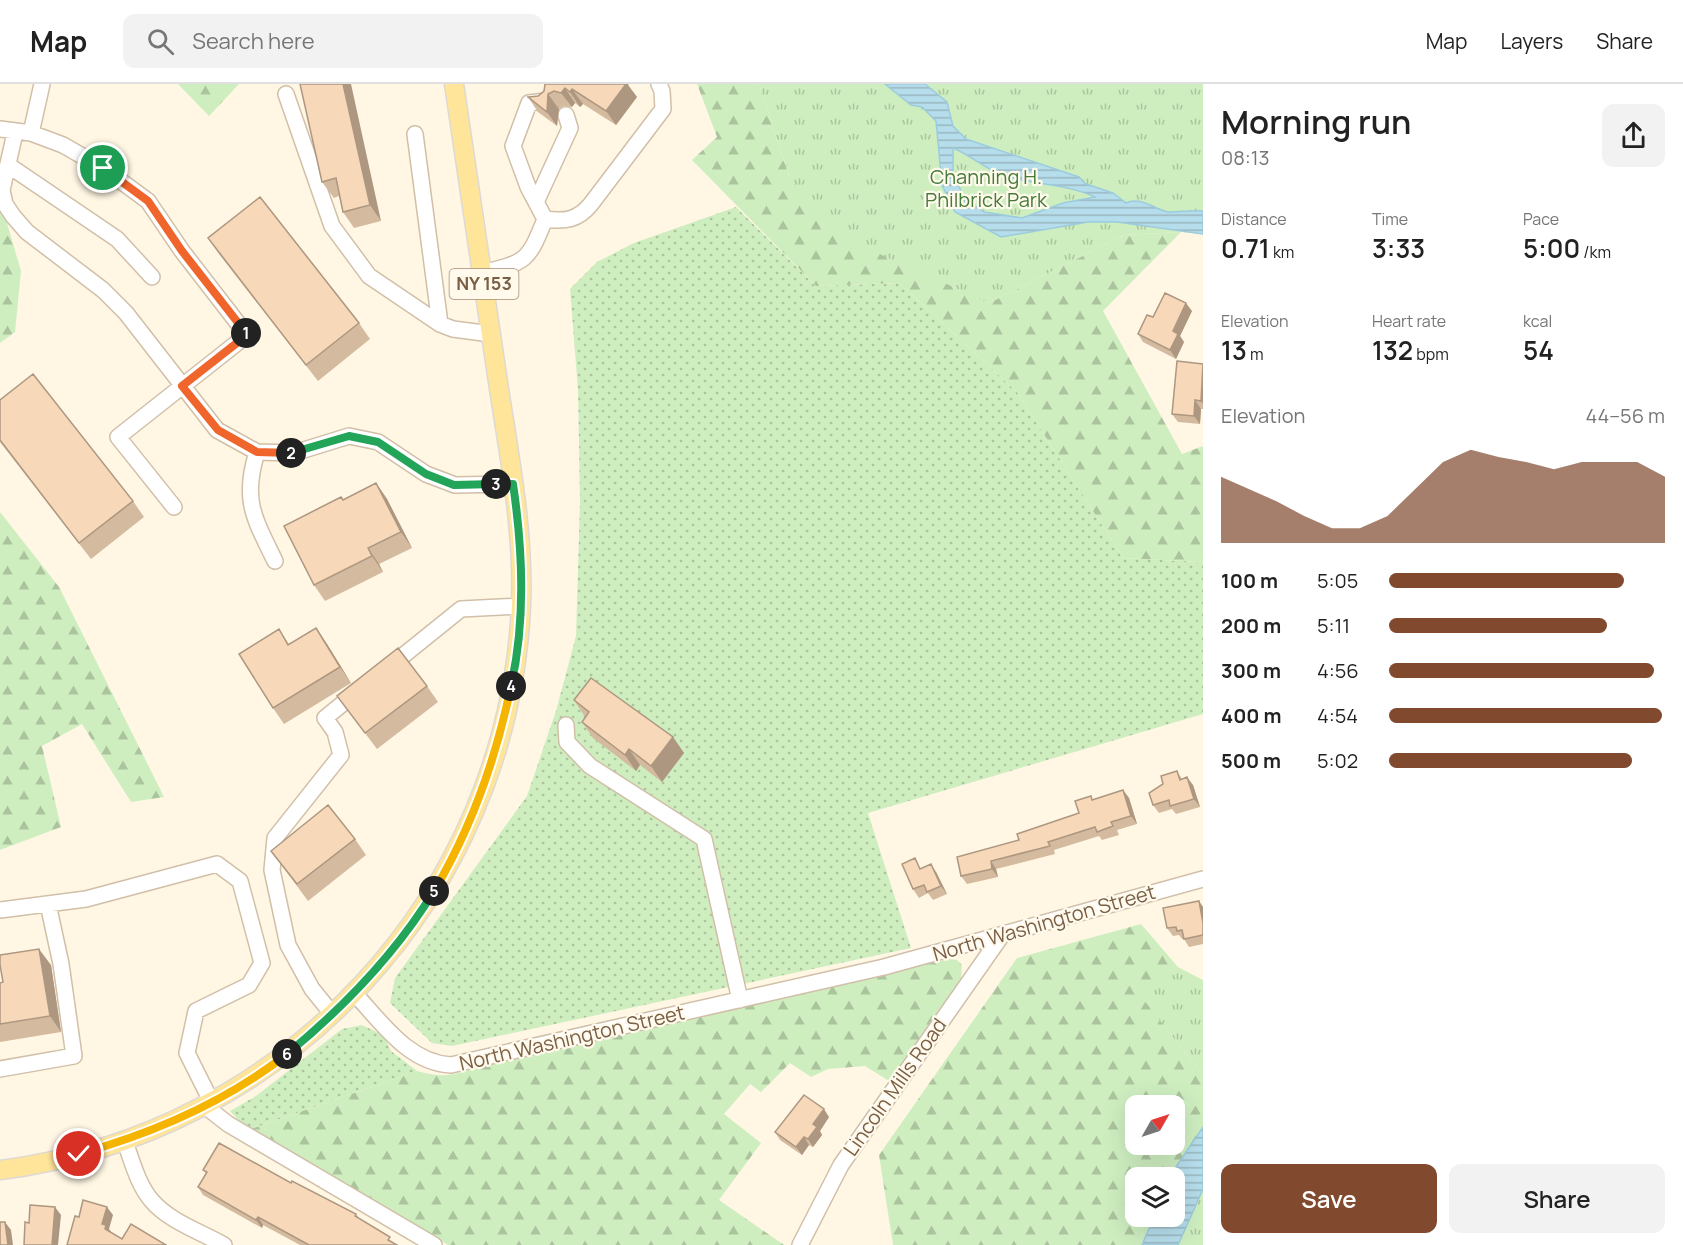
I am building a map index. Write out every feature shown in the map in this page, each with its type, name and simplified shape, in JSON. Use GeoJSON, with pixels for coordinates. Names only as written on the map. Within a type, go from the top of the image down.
{"type":"FeatureCollection","features":[{"type":"Feature","properties":{"kind":"main road","name":"NY 153"},"geometry":{"type":"LineString","coordinates":[[0,1170],[56,1160],[124,1142],[208,1104],[278,1060],[333,1015],[354,994],[424,906],[468,828],[501,732],[512,681],[521,606],[520,543],[454,84]]}},
{"type":"Feature","properties":{"kind":"street"},"geometry":{"type":"LineString","coordinates":[[31,133],[42,84]]}},
{"type":"Feature","properties":{"kind":"street"},"geometry":{"type":"LineString","coordinates":[[545,219],[564,222],[583,214],[663,109],[662,91],[659,84]]}},
{"type":"Feature","properties":{"kind":"street"},"geometry":{"type":"LineString","coordinates":[[286,94],[332,226],[369,276],[440,324],[453,329],[491,334]]}},
{"type":"Feature","properties":{"kind":"street"},"geometry":{"type":"LineString","coordinates":[[545,219],[513,146],[529,103],[546,101]]}},
{"type":"Feature","properties":{"kind":"street"},"geometry":{"type":"LineString","coordinates":[[536,202],[570,128],[566,115]]}},
{"type":"Feature","properties":{"kind":"street"},"geometry":{"type":"LineString","coordinates":[[174,507],[118,436],[182,386],[247,335],[182,251],[148,201],[103,168],[63,146],[31,133],[8,131],[8,165],[2,190],[5,204],[13,216],[27,232],[104,290],[126,313],[182,386],[218,430],[257,452],[294,453],[349,436],[378,442],[426,474],[454,485],[513,484]]}},
{"type":"Feature","properties":{"kind":"street"},"geometry":{"type":"LineString","coordinates":[[415,134],[440,324]]}},
{"type":"Feature","properties":{"kind":"street"},"geometry":{"type":"LineString","coordinates":[[8,165],[117,239],[152,277]]}},
{"type":"Feature","properties":{"kind":"street"},"geometry":{"type":"LineString","coordinates":[[482,273],[516,264],[530,254],[545,219]]}},
{"type":"Feature","properties":{"kind":"street"},"geometry":{"type":"LineString","coordinates":[[257,452],[250,475],[249,500],[275,561]]}},
{"type":"Feature","properties":{"kind":"street"},"geometry":{"type":"LineString","coordinates":[[333,1015],[312,989],[288,945],[272,870],[275,838],[341,755],[335,732],[325,718],[461,609],[521,606]]}},
{"type":"Feature","properties":{"kind":"street"},"geometry":{"type":"LineString","coordinates":[[566,725],[567,742],[590,766],[704,839],[740,1000]]}},
{"type":"Feature","properties":{"kind":"street"},"geometry":{"type":"LineString","coordinates":[[0,910],[86,898],[217,864],[240,881],[262,963],[249,985],[196,1011],[187,1053],[208,1104],[228,1124],[434,1245]]}},
{"type":"Feature","properties":{"kind":"street","name":"North Washington Street"},"geometry":{"type":"LineString","coordinates":[[354,994],[416,1055],[435,1064],[451,1065],[884,968],[1203,879]]}},
{"type":"Feature","properties":{"kind":"street"},"geometry":{"type":"LineString","coordinates":[[0,1069],[74,1056],[59,951],[48,904]]}},
{"type":"Feature","properties":{"kind":"street","name":"Lincoln Mills Road"},"geometry":{"type":"LineString","coordinates":[[800,1245],[841,1166],[1002,935]]}},
{"type":"Feature","properties":{"kind":"street"},"geometry":{"type":"LineString","coordinates":[[124,1142],[142,1184],[153,1201],[166,1212],[224,1245]]}},
{"type":"Feature","properties":{"kind":"green space"},"geometry":{"type":"Polygon","coordinates":[[[178,84],[239,84],[209,116],[178,84]]]}},
{"type":"Feature","properties":{"kind":"green space"},"geometry":{"type":"Polygon","coordinates":[[[697,84],[759,84],[790,179],[989,303],[1124,235],[1181,232],[1103,311],[1182,454],[1203,446],[1203,562],[1123,558],[1017,392],[899,283],[816,286],[692,160],[717,137],[697,84]]]}},
{"type":"Feature","properties":{"kind":"green space","name":"Channing H. Philbrick Park"},"geometry":{"type":"Polygon","coordinates":[[[759,84],[1203,84],[1203,234],[1181,232],[1124,235],[989,303],[846,239],[790,179],[759,84]]]}},
{"type":"Feature","properties":{"kind":"green space"},"geometry":{"type":"Polygon","coordinates":[[[0,199],[21,271],[15,332],[0,343],[0,199]]]}},
{"type":"Feature","properties":{"kind":"green space"},"geometry":{"type":"Polygon","coordinates":[[[736,207],[816,286],[899,283],[1017,392],[1123,558],[1203,562],[1203,714],[868,813],[911,948],[452,1046],[432,1043],[390,1003],[395,978],[527,796],[556,711],[576,636],[580,502],[578,389],[570,289],[597,262],[634,243],[736,207]]]}},
{"type":"Feature","properties":{"kind":"green space"},"geometry":{"type":"Polygon","coordinates":[[[0,512],[59,587],[164,797],[131,802],[82,724],[42,746],[61,827],[0,850],[0,512]]]}},
{"type":"Feature","properties":{"kind":"green space"},"geometry":{"type":"Polygon","coordinates":[[[1141,924],[1178,967],[1138,992],[1203,1075],[1203,1127],[1185,1153],[1185,1095],[1125,1095],[1125,1155],[1184,1155],[1176,1167],[1125,1167],[1125,1227],[1150,1227],[1142,1245],[893,1245],[879,1155],[1017,958],[1141,924]]]}},
{"type":"Feature","properties":{"kind":"green space"},"geometry":{"type":"Polygon","coordinates":[[[949,959],[957,960],[962,965],[961,981],[889,1081],[865,1066],[828,1069],[811,1077],[790,1063],[761,1092],[750,1084],[724,1114],[761,1143],[719,1200],[784,1245],[448,1245],[248,1130],[417,1071],[434,1075],[455,1074],[478,1066],[949,959]]]}},
{"type":"Feature","properties":{"kind":"green space"},"geometry":{"type":"Polygon","coordinates":[[[1178,967],[1203,980],[1203,1075],[1137,991],[1178,967]]]}},
{"type":"Feature","properties":{"kind":"green space"},"geometry":{"type":"Polygon","coordinates":[[[362,1025],[383,1035],[391,1051],[417,1071],[248,1130],[230,1111],[256,1096],[342,1029],[362,1025]]]}},
{"type":"Feature","properties":{"kind":"green space"},"geometry":{"type":"Polygon","coordinates":[[[1203,1127],[1203,1245],[1142,1245],[1150,1227],[1185,1227],[1185,1167],[1176,1167],[1203,1127]]]}},
{"type":"Feature","properties":{"kind":"water"},"geometry":{"type":"Polygon","coordinates":[[[885,84],[925,84],[947,102],[953,126],[966,139],[1079,177],[1086,184],[1113,193],[1126,203],[1142,202],[1168,212],[1203,211],[1203,234],[1117,222],[1088,222],[1001,237],[955,212],[942,185],[936,121],[922,107],[911,105],[885,84]],[[953,148],[953,171],[963,196],[984,212],[1022,218],[1063,203],[1095,197],[999,174],[953,148]]]}},
{"type":"Feature","properties":{"kind":"water"},"geometry":{"type":"Polygon","coordinates":[[[1203,1127],[1203,1189],[1178,1245],[1142,1245],[1150,1227],[1185,1227],[1185,1167],[1176,1167],[1203,1127]]]}},
{"type":"Feature","properties":{"kind":"building"},"geometry":{"type":"Polygon","coordinates":[[[300,84],[343,84],[370,205],[343,212],[336,178],[322,182],[300,84]]]}},
{"type":"Feature","properties":{"kind":"building"},"geometry":{"type":"Polygon","coordinates":[[[545,84],[626,84],[606,111],[572,89],[570,92],[565,88],[561,93],[554,91],[548,94],[547,112],[528,97],[538,96],[544,91],[545,84]]]}},
{"type":"Feature","properties":{"kind":"building"},"geometry":{"type":"Polygon","coordinates":[[[260,197],[359,323],[306,365],[208,238],[260,197]]]}},
{"type":"Feature","properties":{"kind":"building"},"geometry":{"type":"Polygon","coordinates":[[[1165,293],[1186,303],[1173,331],[1178,334],[1170,350],[1138,334],[1147,315],[1153,317],[1165,293]]]}},
{"type":"Feature","properties":{"kind":"building"},"geometry":{"type":"Polygon","coordinates":[[[1177,361],[1203,364],[1201,401],[1195,400],[1194,416],[1172,414],[1177,361]]]}},
{"type":"Feature","properties":{"kind":"building"},"geometry":{"type":"Polygon","coordinates":[[[33,374],[133,501],[79,543],[0,440],[0,400],[33,374]]]}},
{"type":"Feature","properties":{"kind":"building"},"geometry":{"type":"Polygon","coordinates":[[[376,483],[401,532],[368,548],[372,556],[314,585],[284,526],[341,497],[343,500],[376,483]]]}},
{"type":"Feature","properties":{"kind":"building"},"geometry":{"type":"Polygon","coordinates":[[[316,628],[340,667],[273,708],[239,654],[279,629],[288,645],[316,628]]]}},
{"type":"Feature","properties":{"kind":"building"},"geometry":{"type":"Polygon","coordinates":[[[398,648],[427,686],[365,733],[337,696],[398,648]]]}},
{"type":"Feature","properties":{"kind":"building"},"geometry":{"type":"Polygon","coordinates":[[[591,678],[673,737],[651,766],[629,749],[625,755],[582,722],[589,712],[574,700],[591,678]]]}},
{"type":"Feature","properties":{"kind":"building"},"geometry":{"type":"Polygon","coordinates":[[[1177,771],[1180,780],[1187,777],[1194,799],[1170,806],[1169,800],[1153,805],[1149,793],[1163,784],[1161,776],[1177,771]]]}},
{"type":"Feature","properties":{"kind":"building"},"geometry":{"type":"Polygon","coordinates":[[[1123,790],[1131,816],[1111,822],[1113,826],[1097,832],[1095,827],[1048,842],[1050,846],[991,861],[992,869],[961,876],[957,857],[1019,840],[1017,834],[1079,813],[1075,801],[1091,796],[1092,800],[1123,790]]]}},
{"type":"Feature","properties":{"kind":"building"},"geometry":{"type":"Polygon","coordinates":[[[328,805],[355,839],[297,884],[271,851],[328,805]]]}},
{"type":"Feature","properties":{"kind":"building"},"geometry":{"type":"Polygon","coordinates":[[[915,858],[920,869],[931,864],[941,886],[927,892],[924,885],[913,889],[902,864],[915,858]]]}},
{"type":"Feature","properties":{"kind":"building"},"geometry":{"type":"Polygon","coordinates":[[[1199,901],[1203,935],[1184,939],[1182,930],[1177,931],[1176,927],[1167,928],[1163,908],[1199,901]]]}},
{"type":"Feature","properties":{"kind":"building"},"geometry":{"type":"Polygon","coordinates":[[[39,949],[50,1016],[0,1024],[0,983],[3,982],[0,955],[39,949]]]}},
{"type":"Feature","properties":{"kind":"building"},"geometry":{"type":"Polygon","coordinates":[[[804,1095],[824,1109],[813,1124],[817,1127],[808,1139],[804,1137],[796,1147],[775,1132],[804,1095]]]}},
{"type":"Feature","properties":{"kind":"building"},"geometry":{"type":"Polygon","coordinates":[[[219,1143],[291,1183],[292,1181],[356,1214],[355,1216],[390,1237],[388,1240],[397,1245],[309,1245],[258,1217],[256,1220],[198,1187],[207,1172],[203,1170],[219,1143]]]}},
{"type":"Feature","properties":{"kind":"building"},"geometry":{"type":"Polygon","coordinates":[[[83,1200],[107,1207],[102,1224],[106,1225],[105,1229],[122,1239],[131,1224],[166,1245],[67,1245],[75,1216],[79,1217],[83,1200]]]}},
{"type":"Feature","properties":{"kind":"building"},"geometry":{"type":"Polygon","coordinates":[[[30,1205],[55,1207],[52,1245],[24,1245],[25,1222],[29,1223],[30,1205]]]}},
{"type":"Feature","properties":{"kind":"building"},"geometry":{"type":"Polygon","coordinates":[[[0,1222],[5,1222],[8,1245],[0,1245],[0,1222]]]}},
{"type":"Feature","properties":{"kind":"route"},"geometry":{"type":"LineString","coordinates":[[79,1154],[124,1142],[159,1128],[240,1086],[278,1060],[336,1012],[400,940],[446,871],[468,828],[486,781],[501,732],[512,681],[519,632],[521,588],[520,543],[513,484],[454,485],[426,474],[378,442],[349,436],[294,453],[257,452],[218,430],[182,386],[247,335],[182,251],[148,201],[128,184],[103,168]]}}]}
